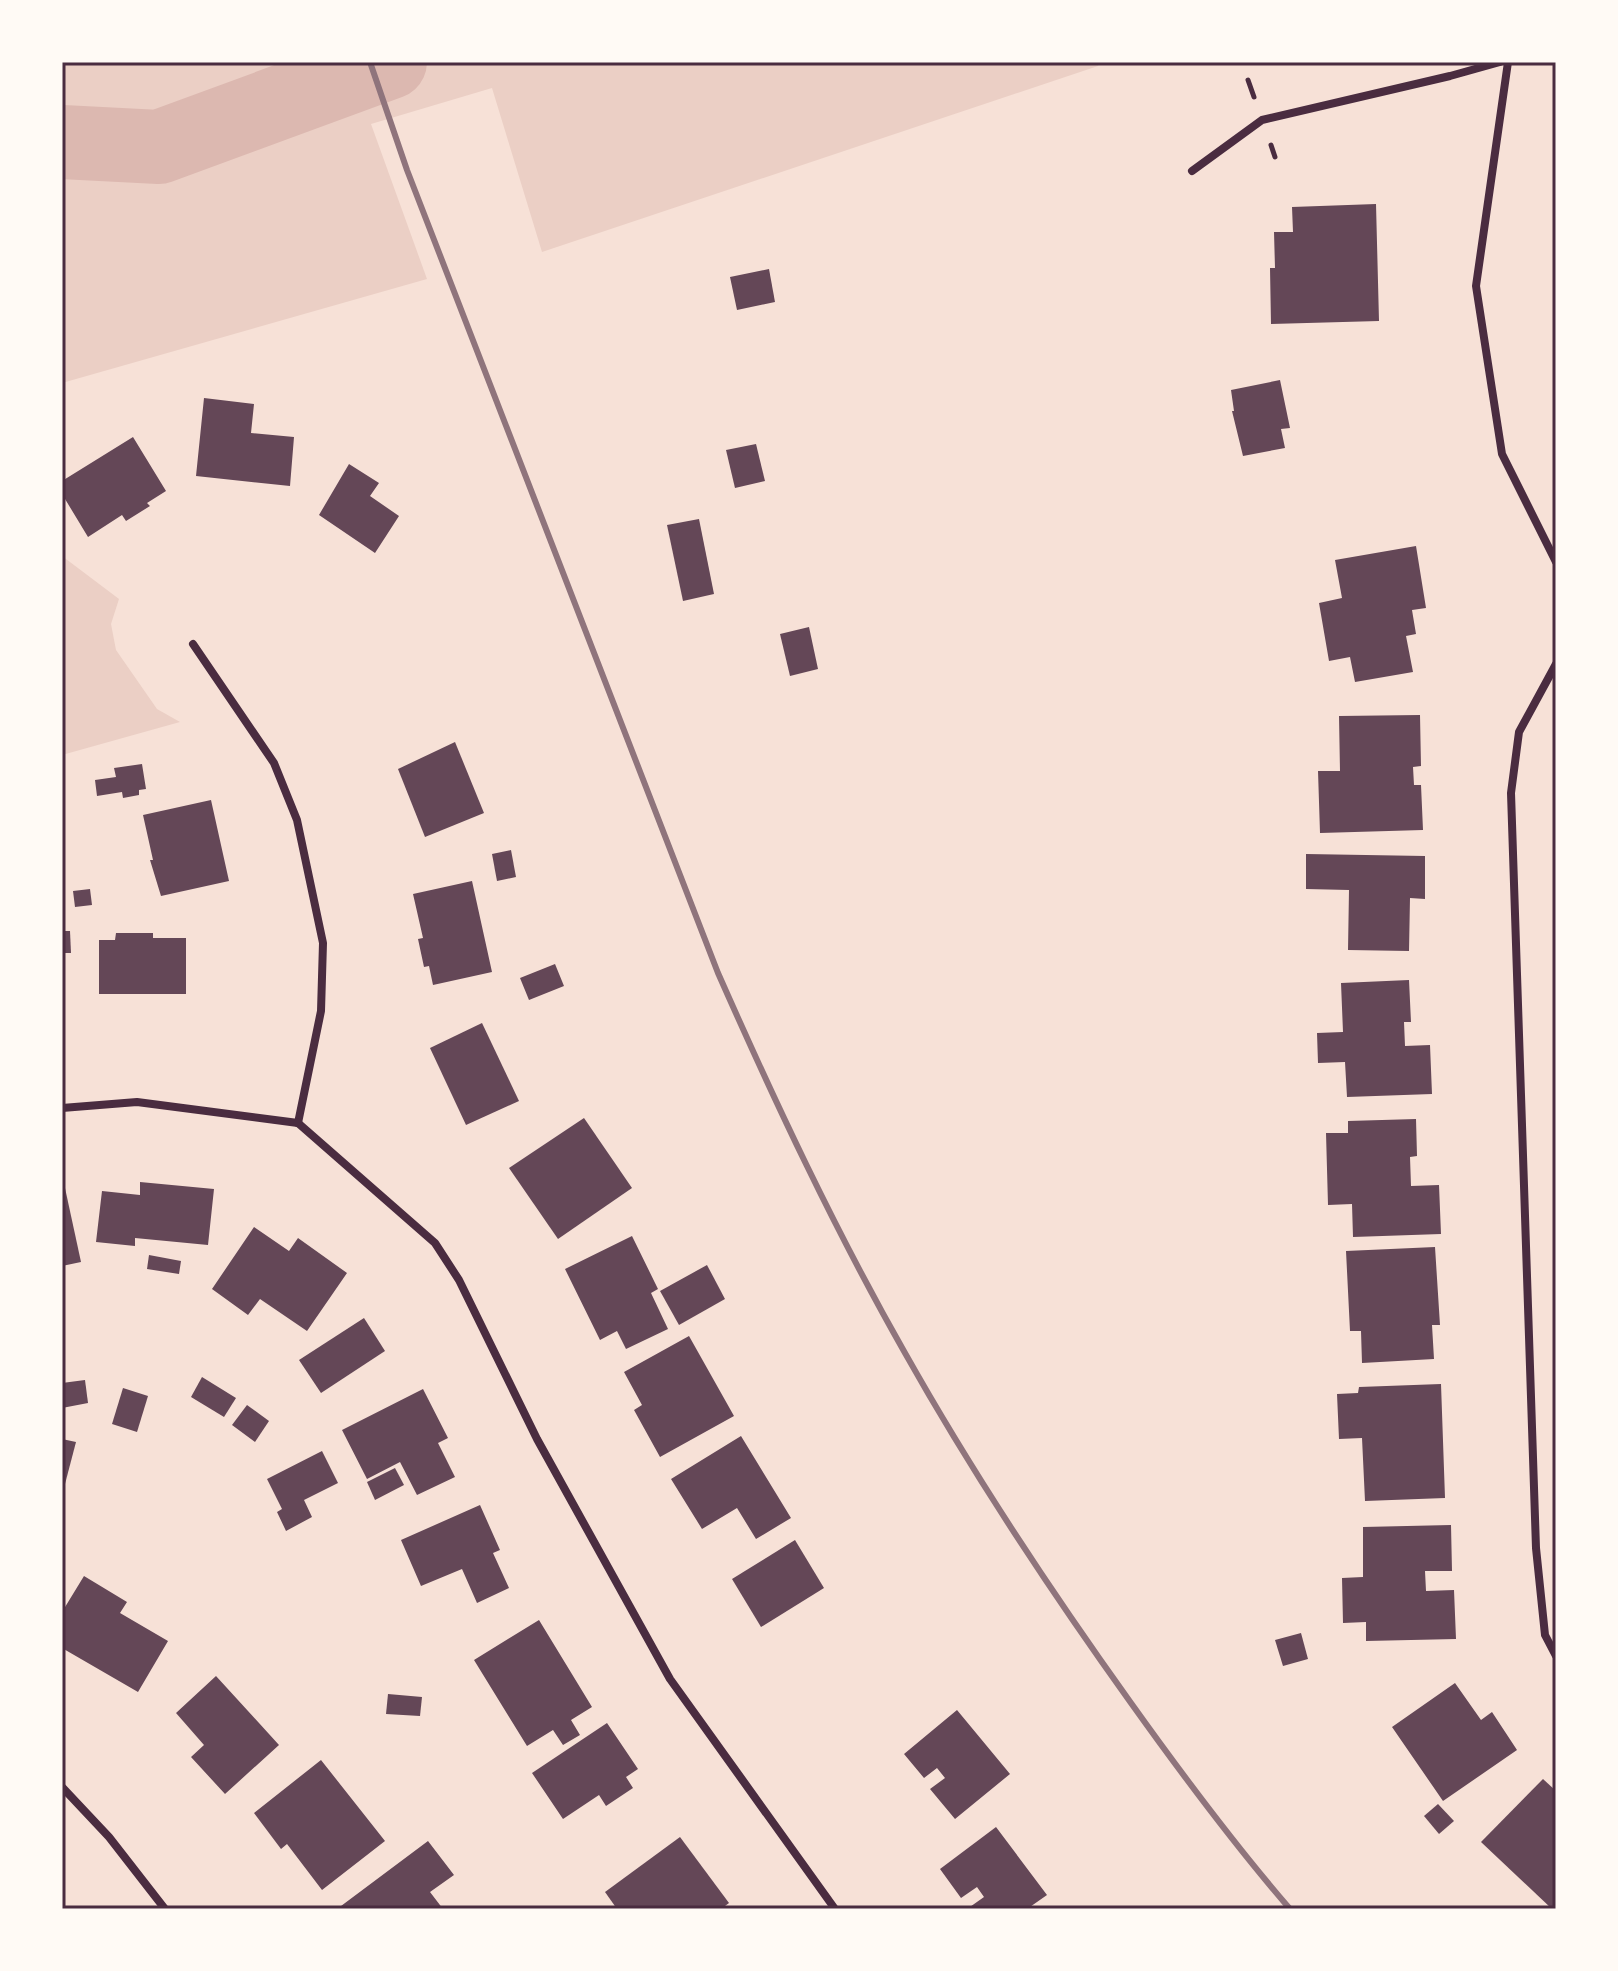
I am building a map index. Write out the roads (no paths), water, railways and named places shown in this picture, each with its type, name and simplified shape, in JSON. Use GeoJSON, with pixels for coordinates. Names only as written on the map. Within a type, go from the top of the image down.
{"type":"FeatureCollection","features":[{"type":"Feature","properties":{"kind":"street"},"geometry":{"type":"LineString","coordinates":[[1192,171],[1262,120],[1500,62]]}},
{"type":"Feature","properties":{"kind":"street"},"geometry":{"type":"LineString","coordinates":[[1508,62],[1476,286],[1502,454],[1556,562]]}},
{"type":"Feature","properties":{"kind":"street"},"geometry":{"type":"LineString","coordinates":[[193,644],[274,763],[297,820],[323,943],[321,1011],[298,1123]]}},
{"type":"Feature","properties":{"kind":"street"},"geometry":{"type":"LineString","coordinates":[[1556,664],[1519,732],[1511,793],[1536,1548],[1545,1635],[1556,1656]]}},
{"type":"Feature","properties":{"kind":"street"},"geometry":{"type":"LineString","coordinates":[[62,1108],[137,1102],[298,1123],[435,1243],[459,1280],[537,1439],[670,1679],[835,1909]]}},
{"type":"Feature","properties":{"kind":"street"},"geometry":{"type":"LineString","coordinates":[[62,1787],[109,1837],[165,1909]]}},
{"type":"Feature","properties":{"kind":"waterway"},"geometry":{"type":"LineString","coordinates":[[62,142],[159,147],[390,62]]}},
{"type":"Feature","properties":{"kind":"railway"},"geometry":{"type":"LineString","coordinates":[[370,62],[407,170],[718,973],[830,1213],[931,1398],[1042,1575],[1188,1782],[1290,1909]]}}]}
